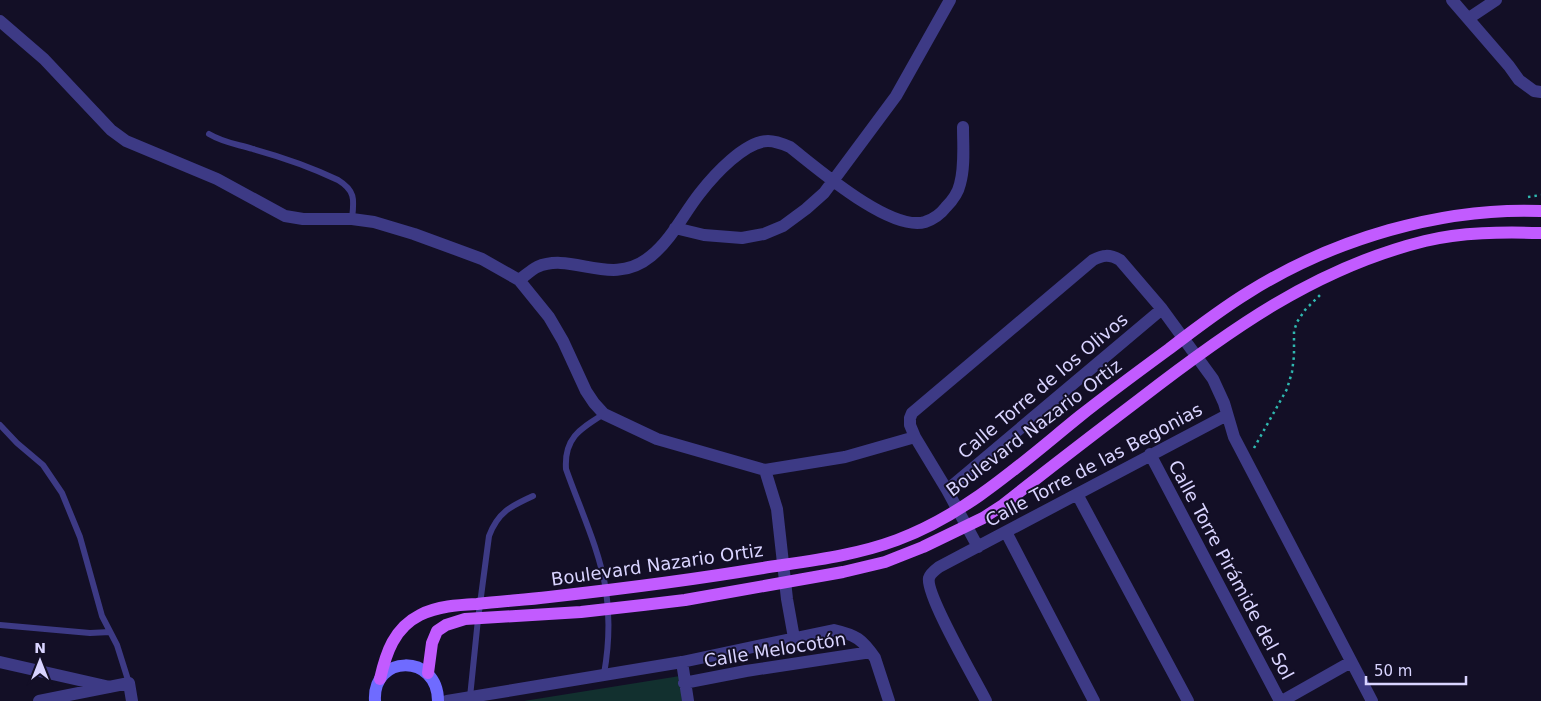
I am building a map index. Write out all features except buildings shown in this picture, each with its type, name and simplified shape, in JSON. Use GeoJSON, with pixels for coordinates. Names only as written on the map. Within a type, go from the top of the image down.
{"type":"FeatureCollection","features":[{"type":"Feature","properties":{"kind":"main road","name":"Boulevard Nazario Ortiz"},"geometry":{"type":"LineString","coordinates":[[380,679],[386,654],[398,632],[416,617],[433,610],[480,603],[606,590],[850,555],[899,540],[974,500],[1183,338],[1249,292],[1292,268],[1367,236],[1420,223],[1460,216],[1516,210],[1541,211]]}},
{"type":"Feature","properties":{"kind":"main road","name":"Boulevard Nazario Ortiz"},"geometry":{"type":"LineString","coordinates":[[428,673],[432,643],[437,631],[446,625],[465,619],[608,609],[685,600],[843,572],[885,562],[923,547],[967,526],[1003,505],[1196,355],[1261,312],[1297,291],[1368,258],[1426,241],[1462,235],[1507,232],[1541,233]]}},
{"type":"Feature","properties":{"kind":"street"},"geometry":{"type":"LineString","coordinates":[[675,228],[723,238],[742,238],[764,234],[782,226],[806,209],[824,193],[896,96],[950,0]]}},
{"type":"Feature","properties":{"kind":"street"},"geometry":{"type":"LineString","coordinates":[[1452,0],[1519,80],[1534,91],[1541,92]]}},
{"type":"Feature","properties":{"kind":"street"},"geometry":{"type":"LineString","coordinates":[[1468,18],[1496,0]]}},
{"type":"Feature","properties":{"kind":"street"},"geometry":{"type":"LineString","coordinates":[[0,21],[44,59],[111,130],[126,141],[217,180],[285,216],[303,219],[352,219],[374,222],[414,234],[482,259],[519,280],[549,317],[564,341],[586,391],[604,414],[657,440],[764,470],[844,457],[915,437]]}},
{"type":"Feature","properties":{"kind":"street"},"geometry":{"type":"LineString","coordinates":[[519,280],[537,267],[550,263],[607,271],[640,264],[652,256],[701,192],[734,158],[749,147],[767,140],[790,147],[832,180],[888,216],[907,222],[923,223],[938,216],[951,202],[960,187],[964,167],[963,127]]}},
{"type":"Feature","properties":{"kind":"street"},"geometry":{"type":"LineString","coordinates":[[978,546],[915,437],[910,426],[910,418],[917,407],[1093,260],[1102,255],[1108,255],[1120,260],[1162,309],[1218,387],[1234,437],[1246,462],[1372,701]]}},
{"type":"Feature","properties":{"kind":"street","name":"Calle Torre de los Olivos"},"geometry":{"type":"LineString","coordinates":[[947,490],[1162,309]]}},
{"type":"Feature","properties":{"kind":"street","name":"Calle Torre de las Begonias"},"geometry":{"type":"LineString","coordinates":[[986,701],[939,611],[929,587],[929,578],[939,567],[1227,415]]}},
{"type":"Feature","properties":{"kind":"street","name":"Calle Torre Pirámide del Sol"},"geometry":{"type":"LineString","coordinates":[[1150,454],[1281,701]]}},
{"type":"Feature","properties":{"kind":"street"},"geometry":{"type":"LineString","coordinates":[[764,470],[777,509],[785,583],[794,638]]}},
{"type":"Feature","properties":{"kind":"street"},"geometry":{"type":"LineString","coordinates":[[1076,494],[1188,701]]}},
{"type":"Feature","properties":{"kind":"street"},"geometry":{"type":"LineString","coordinates":[[1006,532],[1094,701]]}},
{"type":"Feature","properties":{"kind":"street"},"geometry":{"type":"LineString","coordinates":[[447,701],[682,662],[834,630],[850,633],[860,638],[871,652],[875,658],[889,701]]}},
{"type":"Feature","properties":{"kind":"street","name":"Calle Melocotón"},"geometry":{"type":"LineString","coordinates":[[684,683],[871,652]]}},
{"type":"Feature","properties":{"kind":"street"},"geometry":{"type":"LineString","coordinates":[[0,662],[110,687]]}},
{"type":"Feature","properties":{"kind":"street"},"geometry":{"type":"LineString","coordinates":[[682,662],[688,701]]}},
{"type":"Feature","properties":{"kind":"street"},"geometry":{"type":"LineString","coordinates":[[1281,701],[1351,662]]}},
{"type":"Feature","properties":{"kind":"street"},"geometry":{"type":"LineString","coordinates":[[375,701],[375,689],[380,679],[387,671],[402,665],[418,667],[428,673],[438,692],[438,701]]}},
{"type":"Feature","properties":{"kind":"street"},"geometry":{"type":"LineString","coordinates":[[39,701],[129,683],[132,701]]}},
{"type":"Feature","properties":{"kind":"lane"},"geometry":{"type":"LineString","coordinates":[[209,134],[226,143],[252,148],[281,157],[345,184],[354,199],[352,219]]}},
{"type":"Feature","properties":{"kind":"lane"},"geometry":{"type":"LineString","coordinates":[[604,414],[581,428],[570,441],[566,457],[566,469],[598,557],[606,590],[608,646],[604,674]]}},
{"type":"Feature","properties":{"kind":"lane"},"geometry":{"type":"LineString","coordinates":[[0,425],[17,443],[43,465],[62,493],[80,536],[102,616],[117,645],[129,683]]}},
{"type":"Feature","properties":{"kind":"lane"},"geometry":{"type":"LineString","coordinates":[[470,697],[489,536],[494,524],[502,514],[514,505],[533,496]]}},
{"type":"Feature","properties":{"kind":"lane"},"geometry":{"type":"LineString","coordinates":[[0,625],[90,633],[110,632]]}},
{"type":"Feature","properties":{"kind":"path"},"geometry":{"type":"LineString","coordinates":[[1527,197],[1541,195]]}},
{"type":"Feature","properties":{"kind":"path"},"geometry":{"type":"LineString","coordinates":[[1246,462],[1287,389],[1292,372],[1294,331],[1297,322],[1305,310],[1326,289]]}},
{"type":"Feature","properties":{"kind":"green space"},"geometry":{"type":"Polygon","coordinates":[[[680,676],[682,701],[524,701],[680,676]]]}}]}
